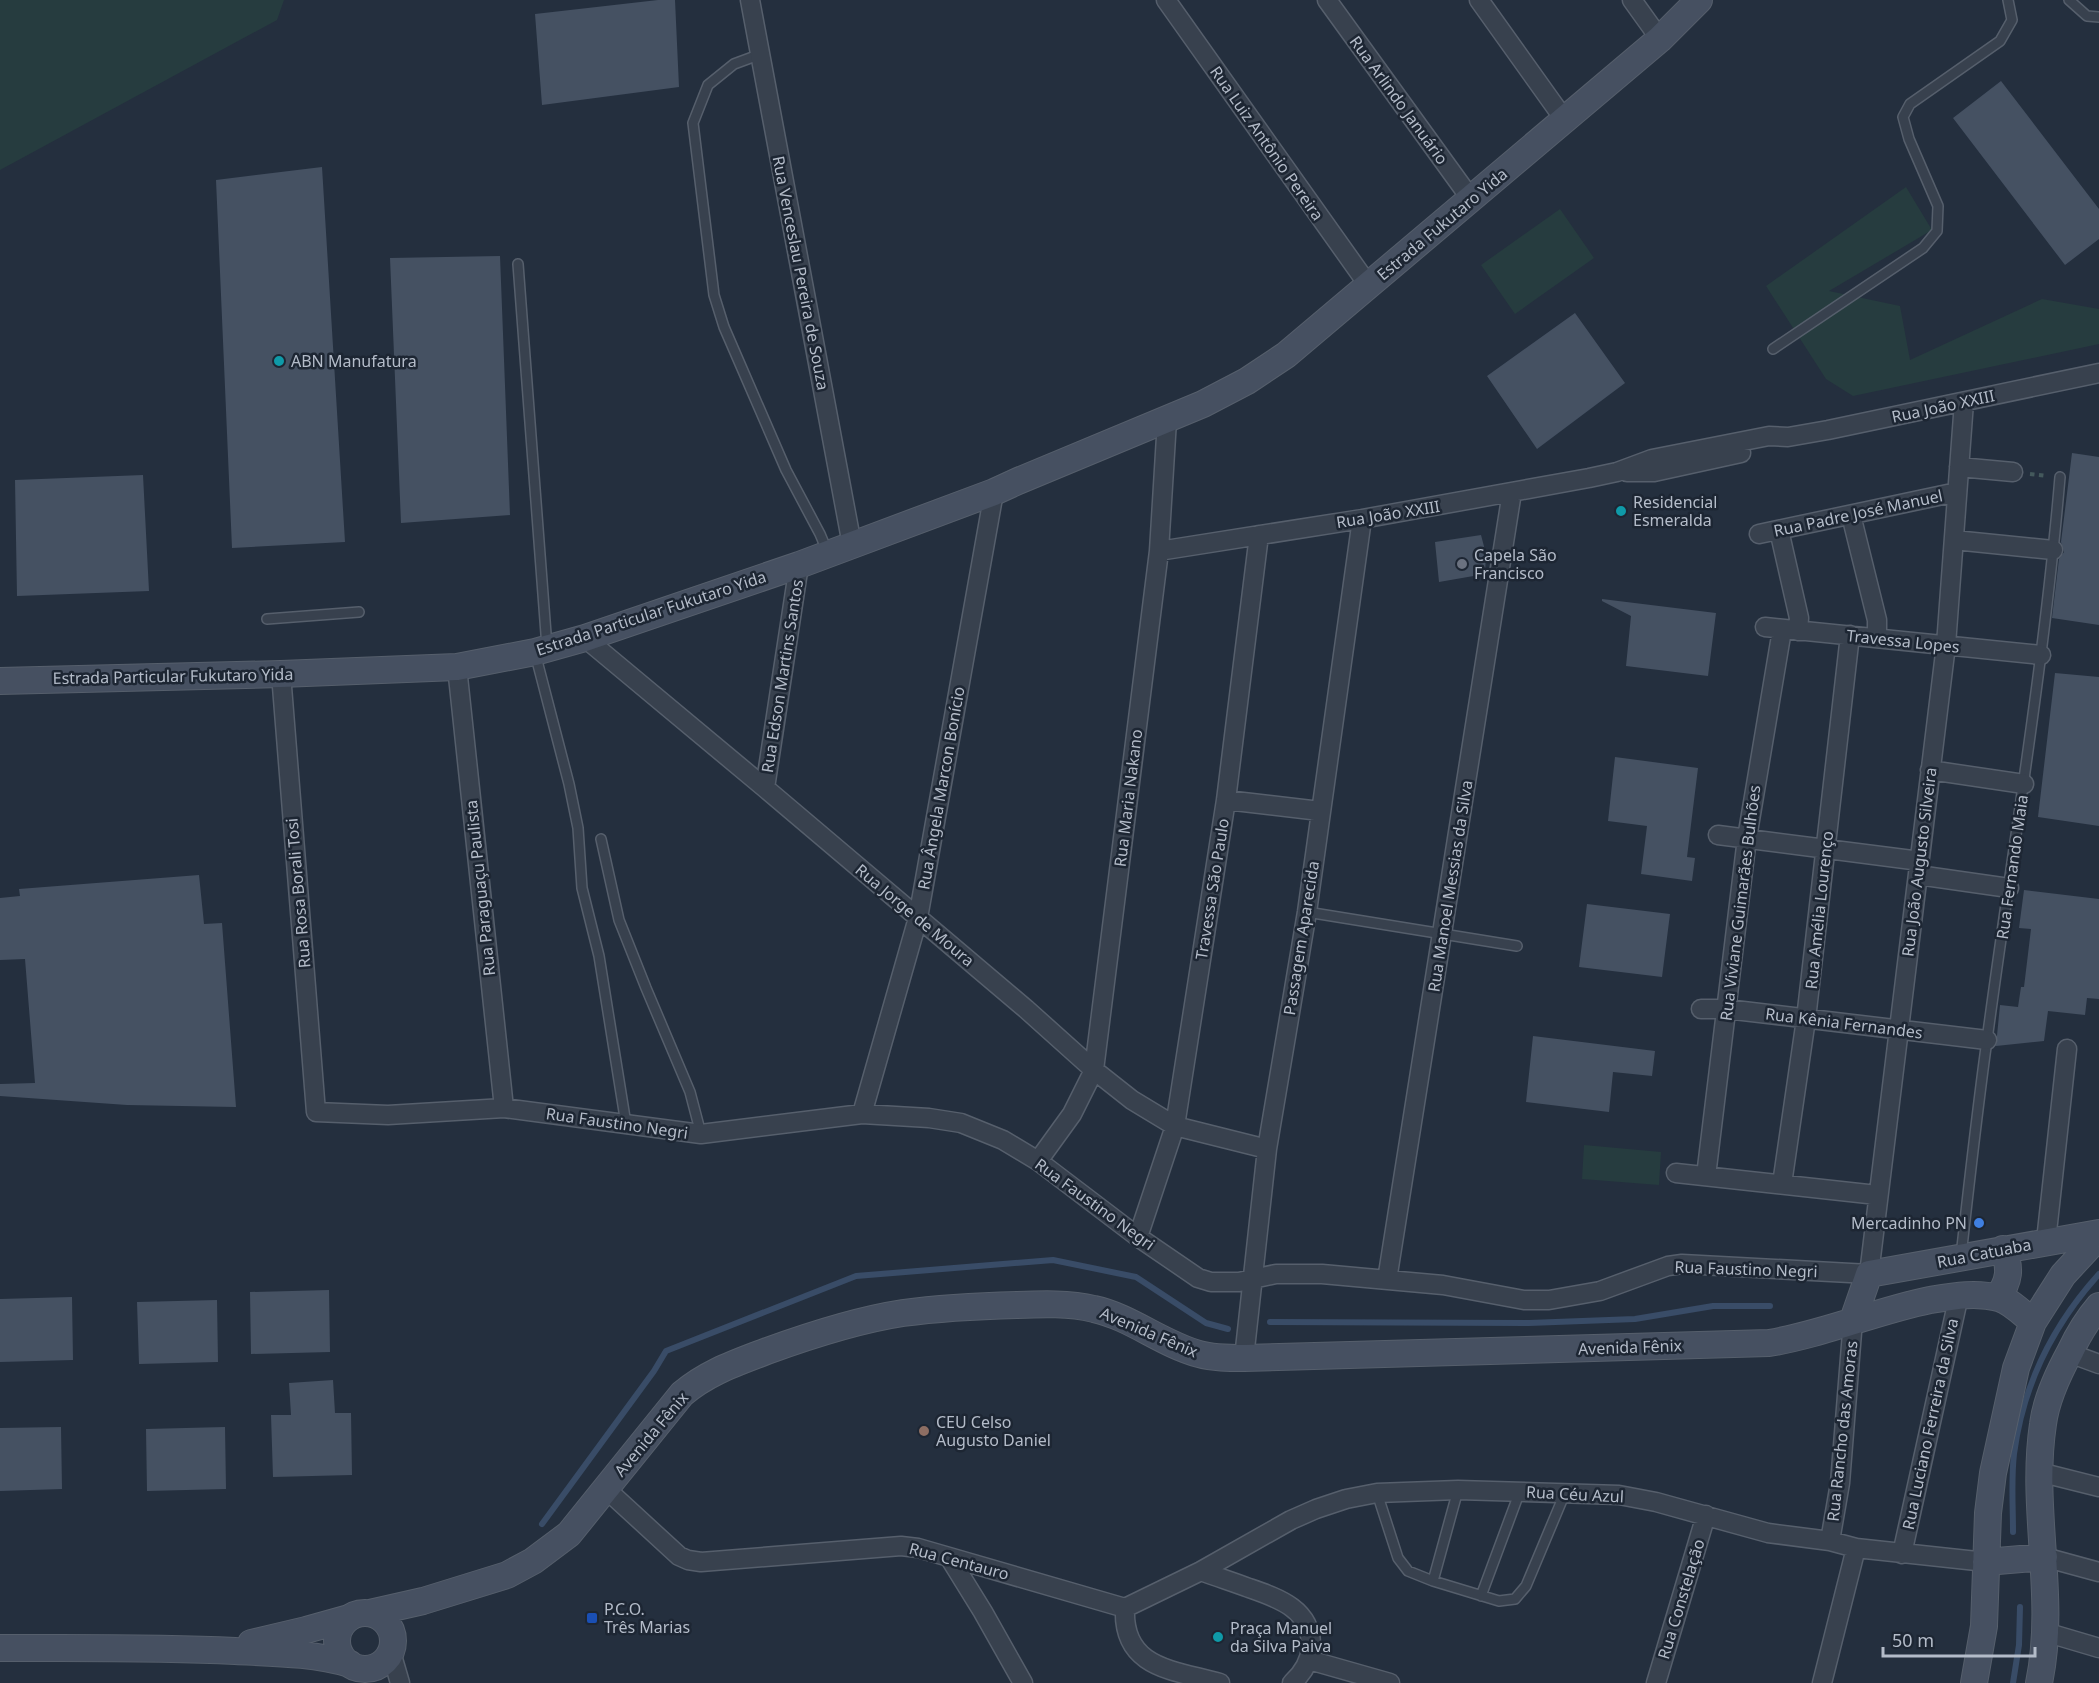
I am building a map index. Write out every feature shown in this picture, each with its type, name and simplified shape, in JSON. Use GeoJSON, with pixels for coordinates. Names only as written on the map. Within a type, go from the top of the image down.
{"type":"FeatureCollection","features":[{"type":"Feature","properties":{"kind":"street","name":"Rua Venceslau Pereira de Souza"},"geometry":{"type":"LineString","coordinates":[[750,0],[840,549]]}},
{"type":"Feature","properties":{"kind":"street","name":"Rua Luiz Antônio Pereira"},"geometry":{"type":"LineString","coordinates":[[1166,0],[1369,286]]}},
{"type":"Feature","properties":{"kind":"street","name":"Rua Arlindo Januário"},"geometry":{"type":"LineString","coordinates":[[1327,0],[1470,199]]}},
{"type":"Feature","properties":{"kind":"street"},"geometry":{"type":"LineString","coordinates":[[1479,0],[1564,119]]}},
{"type":"Feature","properties":{"kind":"street"},"geometry":{"type":"LineString","coordinates":[[1632,0],[1660,39]]}},
{"type":"Feature","properties":{"kind":"street","name":"Estrada Fukutaro Yida"},"geometry":{"type":"LineString","coordinates":[[1167,420],[1257,375],[1286,355],[1660,39],[1699,0]]}},
{"type":"Feature","properties":{"kind":"street","name":"Rua João XXIII"},"geometry":{"type":"LineString","coordinates":[[1159,551],[1362,519],[1512,492],[1617,472],[1652,459],[1769,435],[1788,437],[2099,373]]}},
{"type":"Feature","properties":{"kind":"street","name":"Rua João Augusto Silveira"},"geometry":{"type":"LineString","coordinates":[[1853,1320],[1869,1274],[1946,645],[1964,402]]}},
{"type":"Feature","properties":{"kind":"street","name":"Estrada Particular Fukutaro Yida"},"geometry":{"type":"LineString","coordinates":[[0,681],[457,668],[541,650],[585,639],[799,565],[994,492],[1167,420]]}},
{"type":"Feature","properties":{"kind":"street","name":"Rua Maria Nakano"},"geometry":{"type":"LineString","coordinates":[[1038,1161],[1071,1114],[1094,1070],[1159,551],[1167,420]]}},
{"type":"Feature","properties":{"kind":"street"},"geometry":{"type":"LineString","coordinates":[[1959,467],[2013,472]]}},
{"type":"Feature","properties":{"kind":"street","name":"Rua Ângela Marcon Bonício"},"geometry":{"type":"LineString","coordinates":[[862,1114],[918,918],[994,492]]}},
{"type":"Feature","properties":{"kind":"street","name":"Rua Manoel Messias da Silva"},"geometry":{"type":"LineString","coordinates":[[1387,1280],[1512,492]]}},
{"type":"Feature","properties":{"kind":"street","name":"Rua Padre José Manuel"},"geometry":{"type":"LineString","coordinates":[[1759,534],[1957,492]]}},
{"type":"Feature","properties":{"kind":"street"},"geometry":{"type":"LineString","coordinates":[[1851,515],[1877,620],[1877,638]]}},
{"type":"Feature","properties":{"kind":"street","name":"Passagem Aparecida"},"geometry":{"type":"LineString","coordinates":[[1244,1358],[1267,1149],[1307,912],[1362,519]]}},
{"type":"Feature","properties":{"kind":"street","name":"Rua Viviane Guimarães Bulhões"},"geometry":{"type":"LineString","coordinates":[[1706,1176],[1747,838],[1781,630],[1798,618],[1779,530]]}},
{"type":"Feature","properties":{"kind":"street","name":"Travessa São Paulo"},"geometry":{"type":"LineString","coordinates":[[1138,1237],[1174,1126],[1226,801],[1259,535]]}},
{"type":"Feature","properties":{"kind":"street"},"geometry":{"type":"LineString","coordinates":[[1954,540],[2054,550]]}},
{"type":"Feature","properties":{"kind":"street","name":"Rua Edson Martins Santos"},"geometry":{"type":"LineString","coordinates":[[765,788],[799,565]]}},
{"type":"Feature","properties":{"kind":"street","name":"Travessa Lopes"},"geometry":{"type":"LineString","coordinates":[[1781,630],[2040,655]]}},
{"type":"Feature","properties":{"kind":"street","name":"Rua Amélia Lourenço"},"geometry":{"type":"LineString","coordinates":[[1782,1184],[1806,1019],[1850,635]]}},
{"type":"Feature","properties":{"kind":"street","name":"Rua Jorge de Moura"},"geometry":{"type":"LineString","coordinates":[[585,639],[765,788],[1132,1100],[1174,1126],[1267,1149]]}},
{"type":"Feature","properties":{"kind":"street","name":"Rua Paraguaçu Paulista"},"geometry":{"type":"LineString","coordinates":[[457,668],[504,1108]]}},
{"type":"Feature","properties":{"kind":"street","name":"Rua Rosa Borali Tosi"},"geometry":{"type":"LineString","coordinates":[[281,674],[316,1112]]}},
{"type":"Feature","properties":{"kind":"street"},"geometry":{"type":"LineString","coordinates":[[1930,770],[2024,784]]}},
{"type":"Feature","properties":{"kind":"street"},"geometry":{"type":"LineString","coordinates":[[1226,801],[1320,811]]}},
{"type":"Feature","properties":{"kind":"street"},"geometry":{"type":"LineString","coordinates":[[1719,835],[1826,849],[2009,888]]}},
{"type":"Feature","properties":{"kind":"street","name":"Rua Kênia Fernandes"},"geometry":{"type":"LineString","coordinates":[[1701,1009],[1726,1009],[1987,1040]]}},
{"type":"Feature","properties":{"kind":"street"},"geometry":{"type":"LineString","coordinates":[[2046,1241],[2067,1049]]}},
{"type":"Feature","properties":{"kind":"street","name":"Rua Faustino Negri"},"geometry":{"type":"LineString","coordinates":[[316,1112],[388,1114],[504,1108],[701,1134],[862,1114],[929,1118],[962,1123],[1002,1140],[1038,1161],[1138,1237],[1198,1278],[1212,1282],[1227,1283],[1276,1274],[1297,1273],[1443,1285],[1524,1300],[1549,1300],[1600,1291],[1668,1266],[1682,1264],[1869,1274]]}},
{"type":"Feature","properties":{"kind":"street"},"geometry":{"type":"LineString","coordinates":[[1676,1173],[1877,1195]]}},
{"type":"Feature","properties":{"kind":"street"},"geometry":{"type":"LineString","coordinates":[[1974,1683],[1984,1626],[1988,1513],[1998,1444],[2016,1368],[2033,1322],[2063,1275],[2099,1234]]}},
{"type":"Feature","properties":{"kind":"street","name":"Rua Catuaba"},"geometry":{"type":"LineString","coordinates":[[1869,1274],[2046,1241],[2099,1234]]}},
{"type":"Feature","properties":{"kind":"street"},"geometry":{"type":"LineString","coordinates":[[1997,1298],[2005,1287],[2009,1274],[2008,1261],[2002,1249]]}},
{"type":"Feature","properties":{"kind":"street","name":"Avenida Fênix"},"geometry":{"type":"LineString","coordinates":[[218,1650],[423,1601],[507,1575],[533,1561],[568,1534],[682,1394],[698,1380],[717,1370],[843,1326],[903,1313],[992,1305],[1077,1306],[1095,1309],[1119,1318],[1198,1354],[1244,1358],[1769,1343],[1791,1339],[1911,1304],[1959,1295],[2002,1299],[2020,1310],[2033,1322]]}},
{"type":"Feature","properties":{"kind":"street","name":"Rua Luciano Ferreira da Silva"},"geometry":{"type":"LineString","coordinates":[[1902,1554],[1959,1295]]}},
{"type":"Feature","properties":{"kind":"street"},"geometry":{"type":"LineString","coordinates":[[2039,1683],[2045,1632],[2044,1557],[2039,1472],[2043,1423],[2059,1372],[2086,1321],[2099,1306]]}},
{"type":"Feature","properties":{"kind":"street","name":"Rua Rancho das Amoras"},"geometry":{"type":"LineString","coordinates":[[1830,1541],[1840,1483],[1853,1320]]}},
{"type":"Feature","properties":{"kind":"street"},"geometry":{"type":"LineString","coordinates":[[2069,1353],[2099,1364]]}},
{"type":"Feature","properties":{"kind":"street"},"geometry":{"type":"LineString","coordinates":[[2039,1472],[2099,1487]]}},
{"type":"Feature","properties":{"kind":"street","name":"Rua Centauro"},"geometry":{"type":"LineString","coordinates":[[606,1489],[679,1556],[695,1562],[901,1546],[932,1551],[1125,1608]]}},
{"type":"Feature","properties":{"kind":"street","name":"Rua Céu Azul"},"geometry":{"type":"LineString","coordinates":[[1125,1608],[1201,1571],[1291,1520],[1346,1499],[1377,1493],[1458,1490],[1619,1495],[1656,1502],[1768,1533],[1830,1541],[1856,1548],[1986,1562],[2044,1557]]}},
{"type":"Feature","properties":{"kind":"street","name":"Rua Constelação"},"geometry":{"type":"LineString","coordinates":[[1656,1683],[1706,1515]]}},
{"type":"Feature","properties":{"kind":"street"},"geometry":{"type":"LineString","coordinates":[[1822,1683],[1856,1548]]}},
{"type":"Feature","properties":{"kind":"street"},"geometry":{"type":"LineString","coordinates":[[949,1557],[1023,1683]]}},
{"type":"Feature","properties":{"kind":"street"},"geometry":{"type":"LineString","coordinates":[[2044,1557],[2099,1572]]}},
{"type":"Feature","properties":{"kind":"street"},"geometry":{"type":"LineString","coordinates":[[983,1612],[986,1568]]}},
{"type":"Feature","properties":{"kind":"street"},"geometry":{"type":"LineString","coordinates":[[1201,1571],[1280,1599],[1296,1610],[1306,1622],[1311,1641],[1309,1660],[1292,1683]]}},
{"type":"Feature","properties":{"kind":"street"},"geometry":{"type":"LineString","coordinates":[[0,1648],[123,1647],[218,1650],[316,1656],[359,1668],[373,1667],[382,1663],[410,1615],[423,1601]]}},
{"type":"Feature","properties":{"kind":"street"},"geometry":{"type":"LineString","coordinates":[[1125,1608],[1124,1625],[1129,1641],[1139,1654],[1153,1664],[1220,1683]]}},
{"type":"Feature","properties":{"kind":"street"},"geometry":{"type":"LineString","coordinates":[[350,1664],[339,1652],[337,1641],[341,1625],[359,1615],[377,1615],[388,1624],[400,1683]]}},
{"type":"Feature","properties":{"kind":"street"},"geometry":{"type":"LineString","coordinates":[[2045,1632],[2099,1648]]}},
{"type":"Feature","properties":{"kind":"street"},"geometry":{"type":"LineString","coordinates":[[1309,1660],[1390,1683]]}},
{"type":"Feature","properties":{"kind":"lane"},"geometry":{"type":"LineString","coordinates":[[1773,349],[1923,248],[1937,231],[1938,206],[1909,139],[1903,117],[1910,104],[2000,40],[2012,20],[2008,0]]}},
{"type":"Feature","properties":{"kind":"lane"},"geometry":{"type":"LineString","coordinates":[[2068,0],[2086,16],[2099,17]]}},
{"type":"Feature","properties":{"kind":"lane"},"geometry":{"type":"LineString","coordinates":[[760,54],[734,64],[708,85],[693,123],[714,295],[724,327],[786,470],[820,534],[840,549]]}},
{"type":"Feature","properties":{"kind":"lane"},"geometry":{"type":"LineString","coordinates":[[518,264],[541,650],[578,828],[582,888],[599,956],[626,1124]]}},
{"type":"Feature","properties":{"kind":"lane","name":"Rua Fernando Maia"},"geometry":{"type":"LineString","coordinates":[[1961,1256],[1987,1040],[2024,784],[2054,550],[2060,477]]}},
{"type":"Feature","properties":{"kind":"lane"},"geometry":{"type":"LineString","coordinates":[[267,619],[358,612]]}},
{"type":"Feature","properties":{"kind":"lane"},"geometry":{"type":"LineString","coordinates":[[601,839],[619,920],[690,1092],[701,1134]]}},
{"type":"Feature","properties":{"kind":"lane"},"geometry":{"type":"LineString","coordinates":[[1307,912],[1517,946]]}},
{"type":"Feature","properties":{"kind":"lane"},"geometry":{"type":"LineString","coordinates":[[1433,1581],[1458,1490]]}},
{"type":"Feature","properties":{"kind":"lane"},"geometry":{"type":"LineString","coordinates":[[1481,1596],[1520,1491]]}},
{"type":"Feature","properties":{"kind":"lane"},"geometry":{"type":"LineString","coordinates":[[1377,1493],[1398,1558],[1408,1571],[1499,1601],[1515,1599],[1526,1586],[1566,1492]]}},
{"type":"Feature","properties":{"kind":"path"},"geometry":{"type":"LineString","coordinates":[[2013,472],[2060,477]]}},
{"type":"Feature","properties":{"kind":"green space"},"geometry":{"type":"Polygon","coordinates":[[[0,0],[284,0],[277,20],[0,170],[0,0]]]}},
{"type":"Feature","properties":{"kind":"green space"},"geometry":{"type":"Polygon","coordinates":[[[1906,187],[1932,230],[1829,291],[1900,306],[1910,360],[2042,299],[2099,309],[2099,344],[1853,396],[1826,379],[1766,286],[1906,187]]]}},
{"type":"Feature","properties":{"kind":"green space"},"geometry":{"type":"Polygon","coordinates":[[[1560,209],[1594,258],[1515,314],[1481,265],[1560,209]]]}},
{"type":"Feature","properties":{"kind":"green space"},"geometry":{"type":"Polygon","coordinates":[[[1584,1145],[1661,1152],[1659,1185],[1582,1179],[1584,1145]]]}},
{"type":"Feature","properties":{"kind":"building"},"geometry":{"type":"Polygon","coordinates":[[[675,0],[679,87],[542,105],[535,14],[675,0]]]}},
{"type":"Feature","properties":{"kind":"building"},"geometry":{"type":"Polygon","coordinates":[[[2001,81],[2099,209],[2099,239],[2065,265],[1953,118],[2001,81]]]}},
{"type":"Feature","properties":{"kind":"building","name":"ABN Manufatura"},"geometry":{"type":"Polygon","coordinates":[[[322,167],[345,542],[232,548],[216,180],[322,167]]]}},
{"type":"Feature","properties":{"kind":"building"},"geometry":{"type":"Polygon","coordinates":[[[500,256],[510,515],[401,523],[390,258],[500,256]]]}},
{"type":"Feature","properties":{"kind":"building"},"geometry":{"type":"Polygon","coordinates":[[[1575,313],[1625,383],[1537,449],[1487,376],[1575,313]]]}},
{"type":"Feature","properties":{"kind":"building"},"geometry":{"type":"Polygon","coordinates":[[[2072,453],[2099,457],[2099,625],[2052,618],[2059,559],[2064,552],[2061,542],[2072,453]]]}},
{"type":"Feature","properties":{"kind":"building"},"geometry":{"type":"Polygon","coordinates":[[[143,475],[149,591],[17,596],[15,480],[143,475]]]}},
{"type":"Feature","properties":{"kind":"building","name":"Capela São Francisco"},"geometry":{"type":"Polygon","coordinates":[[[1481,535],[1486,554],[1485,574],[1439,582],[1435,542],[1481,535]]]}},
{"type":"Feature","properties":{"kind":"building"},"geometry":{"type":"Polygon","coordinates":[[[1602,599],[1716,613],[1708,676],[1626,666],[1631,616],[1602,599]]]}},
{"type":"Feature","properties":{"kind":"building"},"geometry":{"type":"Polygon","coordinates":[[[2055,673],[2099,677],[2099,826],[2038,817],[2055,673]]]}},
{"type":"Feature","properties":{"kind":"building"},"geometry":{"type":"Polygon","coordinates":[[[1615,757],[1698,768],[1687,857],[1695,858],[1692,881],[1641,874],[1647,826],[1608,821],[1615,757]]]}},
{"type":"Feature","properties":{"kind":"building"},"geometry":{"type":"Polygon","coordinates":[[[199,875],[204,924],[222,923],[236,1107],[127,1105],[0,1096],[0,1084],[35,1083],[25,959],[0,960],[0,898],[20,896],[19,889],[199,875]]]}},
{"type":"Feature","properties":{"kind":"building"},"geometry":{"type":"Polygon","coordinates":[[[2024,890],[2099,899],[2099,999],[2087,998],[2085,1015],[2048,1011],[2044,1041],[1996,1046],[2000,1005],[2018,1007],[2021,987],[2024,987],[2031,929],[2019,928],[2024,890]]]}},
{"type":"Feature","properties":{"kind":"building"},"geometry":{"type":"Polygon","coordinates":[[[1587,904],[1670,914],[1662,977],[1579,967],[1587,904]]]}},
{"type":"Feature","properties":{"kind":"building"},"geometry":{"type":"Polygon","coordinates":[[[1533,1036],[1655,1051],[1652,1076],[1613,1072],[1609,1112],[1526,1102],[1533,1036]]]}},
{"type":"Feature","properties":{"kind":"building"},"geometry":{"type":"Polygon","coordinates":[[[329,1290],[330,1352],[251,1354],[250,1292],[329,1290]]]}},
{"type":"Feature","properties":{"kind":"building"},"geometry":{"type":"Polygon","coordinates":[[[72,1297],[73,1360],[0,1362],[0,1299],[72,1297]]]}},
{"type":"Feature","properties":{"kind":"building"},"geometry":{"type":"Polygon","coordinates":[[[217,1300],[218,1362],[139,1364],[137,1302],[217,1300]]]}},
{"type":"Feature","properties":{"kind":"building"},"geometry":{"type":"Polygon","coordinates":[[[333,1380],[335,1413],[351,1413],[352,1475],[273,1477],[271,1415],[291,1415],[289,1383],[333,1380]]]}},
{"type":"Feature","properties":{"kind":"building"},"geometry":{"type":"Polygon","coordinates":[[[61,1427],[62,1489],[0,1491],[0,1428],[61,1427]]]}},
{"type":"Feature","properties":{"kind":"building"},"geometry":{"type":"Polygon","coordinates":[[[225,1427],[226,1489],[147,1491],[146,1429],[225,1427]]]}},
{"type":"Feature","properties":{"kind":"waterway"},"geometry":{"type":"LineString","coordinates":[[542,1524],[654,1371],[666,1351],[856,1276],[1053,1260],[1136,1277],[1206,1323],[1228,1329]]}},
{"type":"Feature","properties":{"kind":"waterway"},"geometry":{"type":"LineString","coordinates":[[2013,1532],[2013,1463],[2024,1404],[2032,1380],[2054,1336],[2067,1314],[2099,1274]]}},
{"type":"Feature","properties":{"kind":"waterway"},"geometry":{"type":"LineString","coordinates":[[1270,1322],[1529,1323],[1635,1319],[1713,1306],[1770,1306]]}},
{"type":"Feature","properties":{"kind":"waterway"},"geometry":{"type":"LineString","coordinates":[[2013,1683],[2019,1645],[2020,1607]]}},
{"type":"Feature","properties":{"kind":"place","name":"ABN Manufatura"},"geometry":{"type":"Point","coordinates":[279,361]}},
{"type":"Feature","properties":{"kind":"place","name":"Residencial Esmeralda"},"geometry":{"type":"Point","coordinates":[1621,511]}},
{"type":"Feature","properties":{"kind":"place","name":"Capela São Francisco"},"geometry":{"type":"Point","coordinates":[1462,564]}},
{"type":"Feature","properties":{"kind":"place","name":"Mercadinho PN"},"geometry":{"type":"Point","coordinates":[1979,1223]}},
{"type":"Feature","properties":{"kind":"place","name":"CEU Celso Augusto Daniel"},"geometry":{"type":"Point","coordinates":[924,1431]}},
{"type":"Feature","properties":{"kind":"place","name":"P.C.O. Três Marias"},"geometry":{"type":"Point","coordinates":[592,1618]}},
{"type":"Feature","properties":{"kind":"place","name":"Praça Manuel da Silva Paiva"},"geometry":{"type":"Point","coordinates":[1218,1637]}}]}
